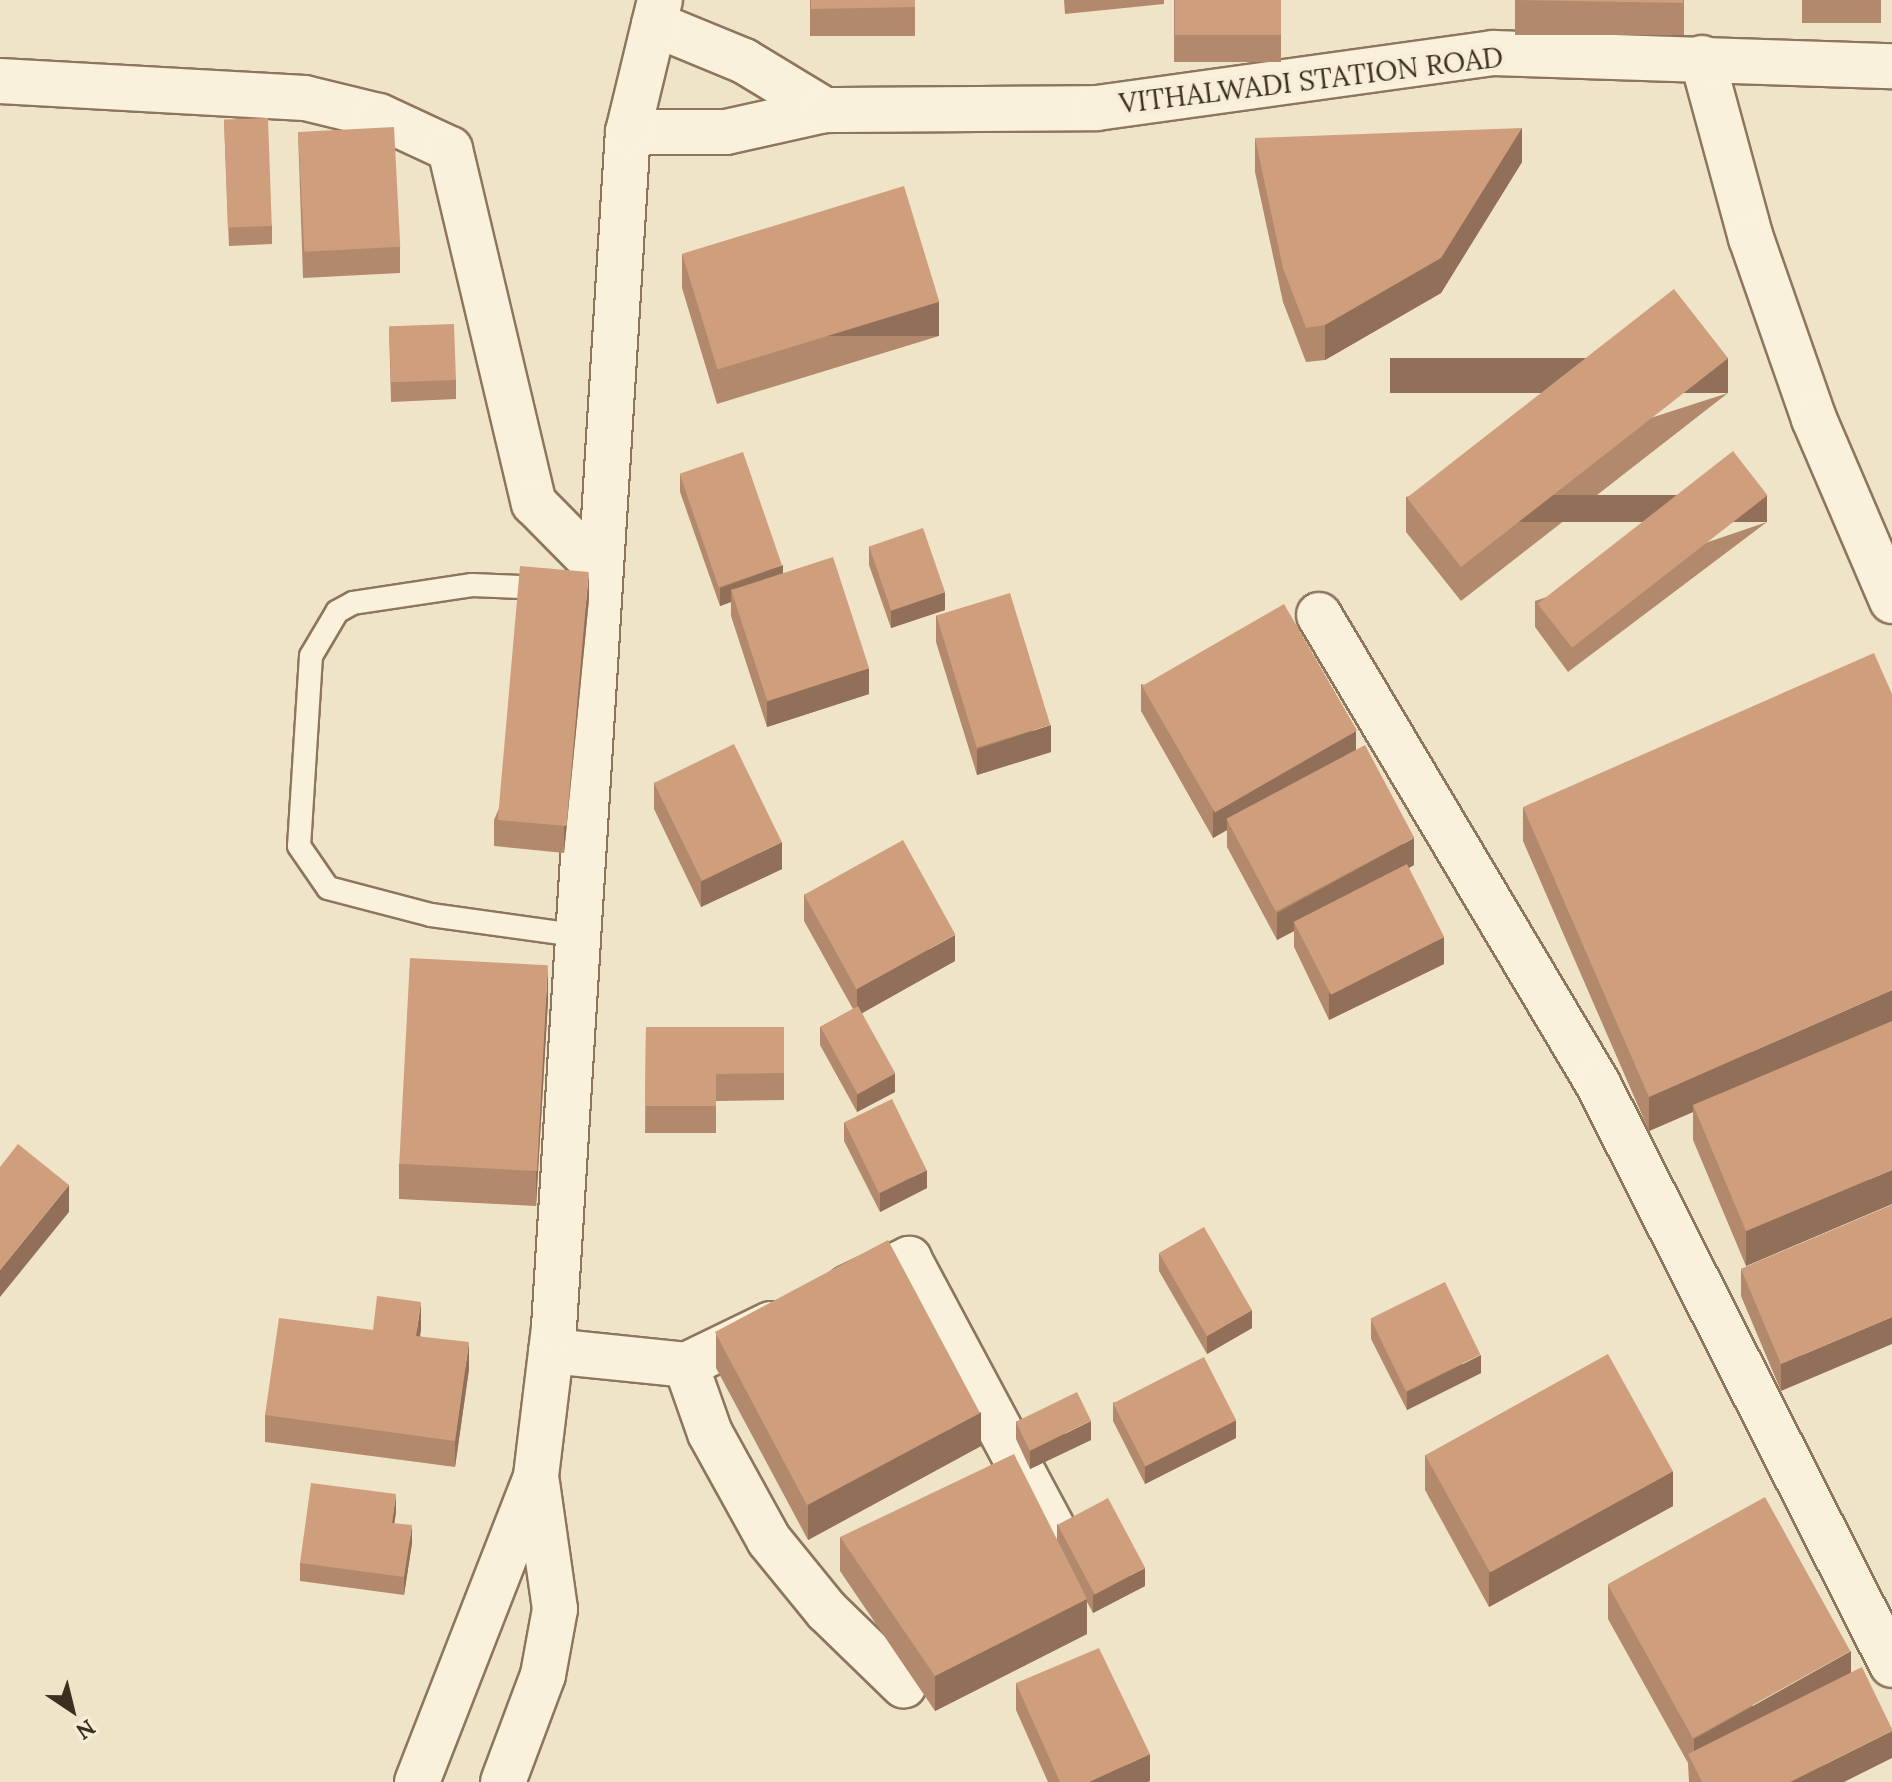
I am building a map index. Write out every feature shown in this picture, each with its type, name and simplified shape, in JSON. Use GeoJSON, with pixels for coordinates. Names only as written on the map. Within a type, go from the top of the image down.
{"type":"FeatureCollection","features":[{"type":"Feature","properties":{"kind":"street"},"geometry":{"type":"LineString","coordinates":[[427,1778],[536,1476],[551,1351],[628,132],[657,12],[825,110]]}},
{"type":"Feature","properties":{"kind":"street","name":"VITHALWADI STATION ROAD"},"geometry":{"type":"LineString","coordinates":[[628,132],[726,132],[825,110],[1097,108],[1493,53],[1892,66]]}},
{"type":"Feature","properties":{"kind":"street"},"geometry":{"type":"LineString","coordinates":[[1702,58],[1751,238],[1814,419],[1892,601]]}},
{"type":"Feature","properties":{"kind":"street"},"geometry":{"type":"LineString","coordinates":[[0,81],[305,98],[379,116],[450,149],[534,503],[598,579]]}},
{"type":"Feature","properties":{"kind":"street"},"geometry":{"type":"LineString","coordinates":[[1319,615],[1598,1084],[1892,1665]]}},
{"type":"Feature","properties":{"kind":"street"},"geometry":{"type":"LineString","coordinates":[[551,1351],[686,1365],[909,1259],[1052,1527]]}},
{"type":"Feature","properties":{"kind":"street"},"geometry":{"type":"LineString","coordinates":[[686,1365],[710,1433],[769,1540],[827,1611],[904,1686]]}},
{"type":"Feature","properties":{"kind":"street"},"geometry":{"type":"LineString","coordinates":[[503,1782],[543,1675],[555,1609],[536,1476]]}},
{"type":"Feature","properties":{"kind":"lane"},"geometry":{"type":"LineString","coordinates":[[576,935],[431,915],[328,888],[304,861],[299,831],[311,656],[337,612],[353,603],[472,585],[598,579]]}},
{"type":"Feature","properties":{"kind":"building"},"geometry":{"type":"Polygon","coordinates":[[[811,0],[915,0],[915,7],[811,9],[811,0]]]}},
{"type":"Feature","properties":{"kind":"building"},"geometry":{"type":"Polygon","coordinates":[[[1175,0],[1281,0],[1281,35],[1175,35],[1175,0]]]}},
{"type":"Feature","properties":{"kind":"building"},"geometry":{"type":"Polygon","coordinates":[[[1515,0],[1683,0],[1683,3],[1515,0]]]}},
{"type":"Feature","properties":{"kind":"building"},"geometry":{"type":"Polygon","coordinates":[[[268,118],[272,226],[228,227],[224,120],[268,118]]]}},
{"type":"Feature","properties":{"kind":"building"},"geometry":{"type":"Polygon","coordinates":[[[394,127],[400,247],[304,252],[298,132],[394,127]]]}},
{"type":"Feature","properties":{"kind":"building"},"geometry":{"type":"Polygon","coordinates":[[[1522,128],[1441,258],[1325,325],[1306,328],[1283,268],[1255,138],[1522,128]]]}},
{"type":"Feature","properties":{"kind":"building"},"geometry":{"type":"Polygon","coordinates":[[[904,186],[939,302],[718,370],[682,254],[904,186]]]}},
{"type":"Feature","properties":{"kind":"building"},"geometry":{"type":"Polygon","coordinates":[[[1674,289],[1728,358],[1461,567],[1407,498],[1674,289]]]}},
{"type":"Feature","properties":{"kind":"building"},"geometry":{"type":"Polygon","coordinates":[[[454,324],[456,380],[391,382],[389,326],[454,324]]]}},
{"type":"Feature","properties":{"kind":"building"},"geometry":{"type":"Polygon","coordinates":[[[1733,451],[1767,495],[1572,648],[1538,604],[1733,451]]]}},
{"type":"Feature","properties":{"kind":"building"},"geometry":{"type":"Polygon","coordinates":[[[743,452],[782,565],[719,587],[680,474],[743,452]]]}},
{"type":"Feature","properties":{"kind":"building"},"geometry":{"type":"Polygon","coordinates":[[[923,528],[945,592],[891,611],[869,547],[923,528]]]}},
{"type":"Feature","properties":{"kind":"building"},"geometry":{"type":"Polygon","coordinates":[[[833,557],[869,668],[767,701],[731,590],[833,557]]]}},
{"type":"Feature","properties":{"kind":"building"},"geometry":{"type":"Polygon","coordinates":[[[520,566],[589,572],[567,826],[498,820],[520,566]]]}},
{"type":"Feature","properties":{"kind":"building"},"geometry":{"type":"Polygon","coordinates":[[[1010,593],[1050,725],[977,747],[936,616],[1010,593]]]}},
{"type":"Feature","properties":{"kind":"building"},"geometry":{"type":"Polygon","coordinates":[[[1284,604],[1357,730],[1215,812],[1142,686],[1284,604]]]}},
{"type":"Feature","properties":{"kind":"building"},"geometry":{"type":"Polygon","coordinates":[[[1874,653],[1892,694],[1892,990],[1649,1097],[1523,807],[1874,653]]]}},
{"type":"Feature","properties":{"kind":"building"},"geometry":{"type":"Polygon","coordinates":[[[734,744],[782,842],[702,881],[654,783],[734,744]]]}},
{"type":"Feature","properties":{"kind":"building"},"geometry":{"type":"Polygon","coordinates":[[[1365,745],[1414,838],[1276,911],[1226,819],[1365,745]]]}},
{"type":"Feature","properties":{"kind":"building"},"geometry":{"type":"Polygon","coordinates":[[[903,840],[955,934],[857,989],[804,895],[903,840]]]}},
{"type":"Feature","properties":{"kind":"building"},"geometry":{"type":"Polygon","coordinates":[[[1407,864],[1444,937],[1331,995],[1294,922],[1407,864]]]}},
{"type":"Feature","properties":{"kind":"building"},"geometry":{"type":"Polygon","coordinates":[[[410,958],[548,965],[537,1171],[399,1164],[410,958]]]}},
{"type":"Feature","properties":{"kind":"building"},"geometry":{"type":"Polygon","coordinates":[[[858,1006],[895,1073],[858,1094],[820,1027],[858,1006]]]}},
{"type":"Feature","properties":{"kind":"building"},"geometry":{"type":"Polygon","coordinates":[[[1892,1021],[1892,1170],[1746,1231],[1693,1105],[1892,1021]]]}},
{"type":"Feature","properties":{"kind":"building"},"geometry":{"type":"Polygon","coordinates":[[[646,1027],[784,1027],[784,1073],[716,1074],[716,1106],[645,1106],[646,1027]]]}},
{"type":"Feature","properties":{"kind":"building"},"geometry":{"type":"Polygon","coordinates":[[[892,1099],[927,1170],[879,1193],[844,1122],[892,1099]]]}},
{"type":"Feature","properties":{"kind":"building"},"geometry":{"type":"Polygon","coordinates":[[[18,1144],[69,1185],[0,1270],[0,1167],[18,1144]]]}},
{"type":"Feature","properties":{"kind":"building"},"geometry":{"type":"Polygon","coordinates":[[[1892,1205],[1892,1317],[1781,1364],[1741,1269],[1892,1205]]]}},
{"type":"Feature","properties":{"kind":"building"},"geometry":{"type":"Polygon","coordinates":[[[1204,1227],[1252,1310],[1207,1336],[1159,1253],[1204,1227]]]}},
{"type":"Feature","properties":{"kind":"building"},"geometry":{"type":"Polygon","coordinates":[[[888,1240],[980,1413],[807,1505],[715,1332],[888,1240]]]}},
{"type":"Feature","properties":{"kind":"building"},"geometry":{"type":"Polygon","coordinates":[[[1445,1282],[1481,1355],[1406,1391],[1370,1318],[1445,1282]]]}},
{"type":"Feature","properties":{"kind":"building"},"geometry":{"type":"Polygon","coordinates":[[[377,1296],[421,1302],[416,1336],[469,1342],[455,1441],[265,1415],[279,1318],[373,1330],[377,1296]]]}},
{"type":"Feature","properties":{"kind":"building"},"geometry":{"type":"Polygon","coordinates":[[[1608,1354],[1673,1471],[1490,1573],[1425,1455],[1608,1354]]]}},
{"type":"Feature","properties":{"kind":"building"},"geometry":{"type":"Polygon","coordinates":[[[1204,1357],[1236,1420],[1145,1467],[1113,1403],[1204,1357]]]}},
{"type":"Feature","properties":{"kind":"building"},"geometry":{"type":"Polygon","coordinates":[[[1077,1392],[1091,1421],[1030,1451],[1016,1422],[1077,1392]]]}},
{"type":"Feature","properties":{"kind":"building"},"geometry":{"type":"Polygon","coordinates":[[[1014,1454],[1087,1599],[935,1676],[840,1537],[1014,1454]]]}},
{"type":"Feature","properties":{"kind":"building"},"geometry":{"type":"Polygon","coordinates":[[[311,1483],[396,1494],[392,1523],[412,1525],[404,1577],[300,1563],[311,1483]]]}},
{"type":"Feature","properties":{"kind":"building"},"geometry":{"type":"Polygon","coordinates":[[[1765,1497],[1850,1651],[1693,1738],[1608,1584],[1765,1497]]]}},
{"type":"Feature","properties":{"kind":"building"},"geometry":{"type":"Polygon","coordinates":[[[1108,1498],[1145,1568],[1095,1595],[1058,1525],[1108,1498]]]}},
{"type":"Feature","properties":{"kind":"building"},"geometry":{"type":"Polygon","coordinates":[[[1099,1648],[1150,1754],[1089,1782],[1060,1782],[1016,1683],[1099,1648]]]}},
{"type":"Feature","properties":{"kind":"building"},"geometry":{"type":"Polygon","coordinates":[[[1862,1667],[1892,1731],[1790,1782],[1702,1782],[1688,1754],[1862,1667]]]}}]}
